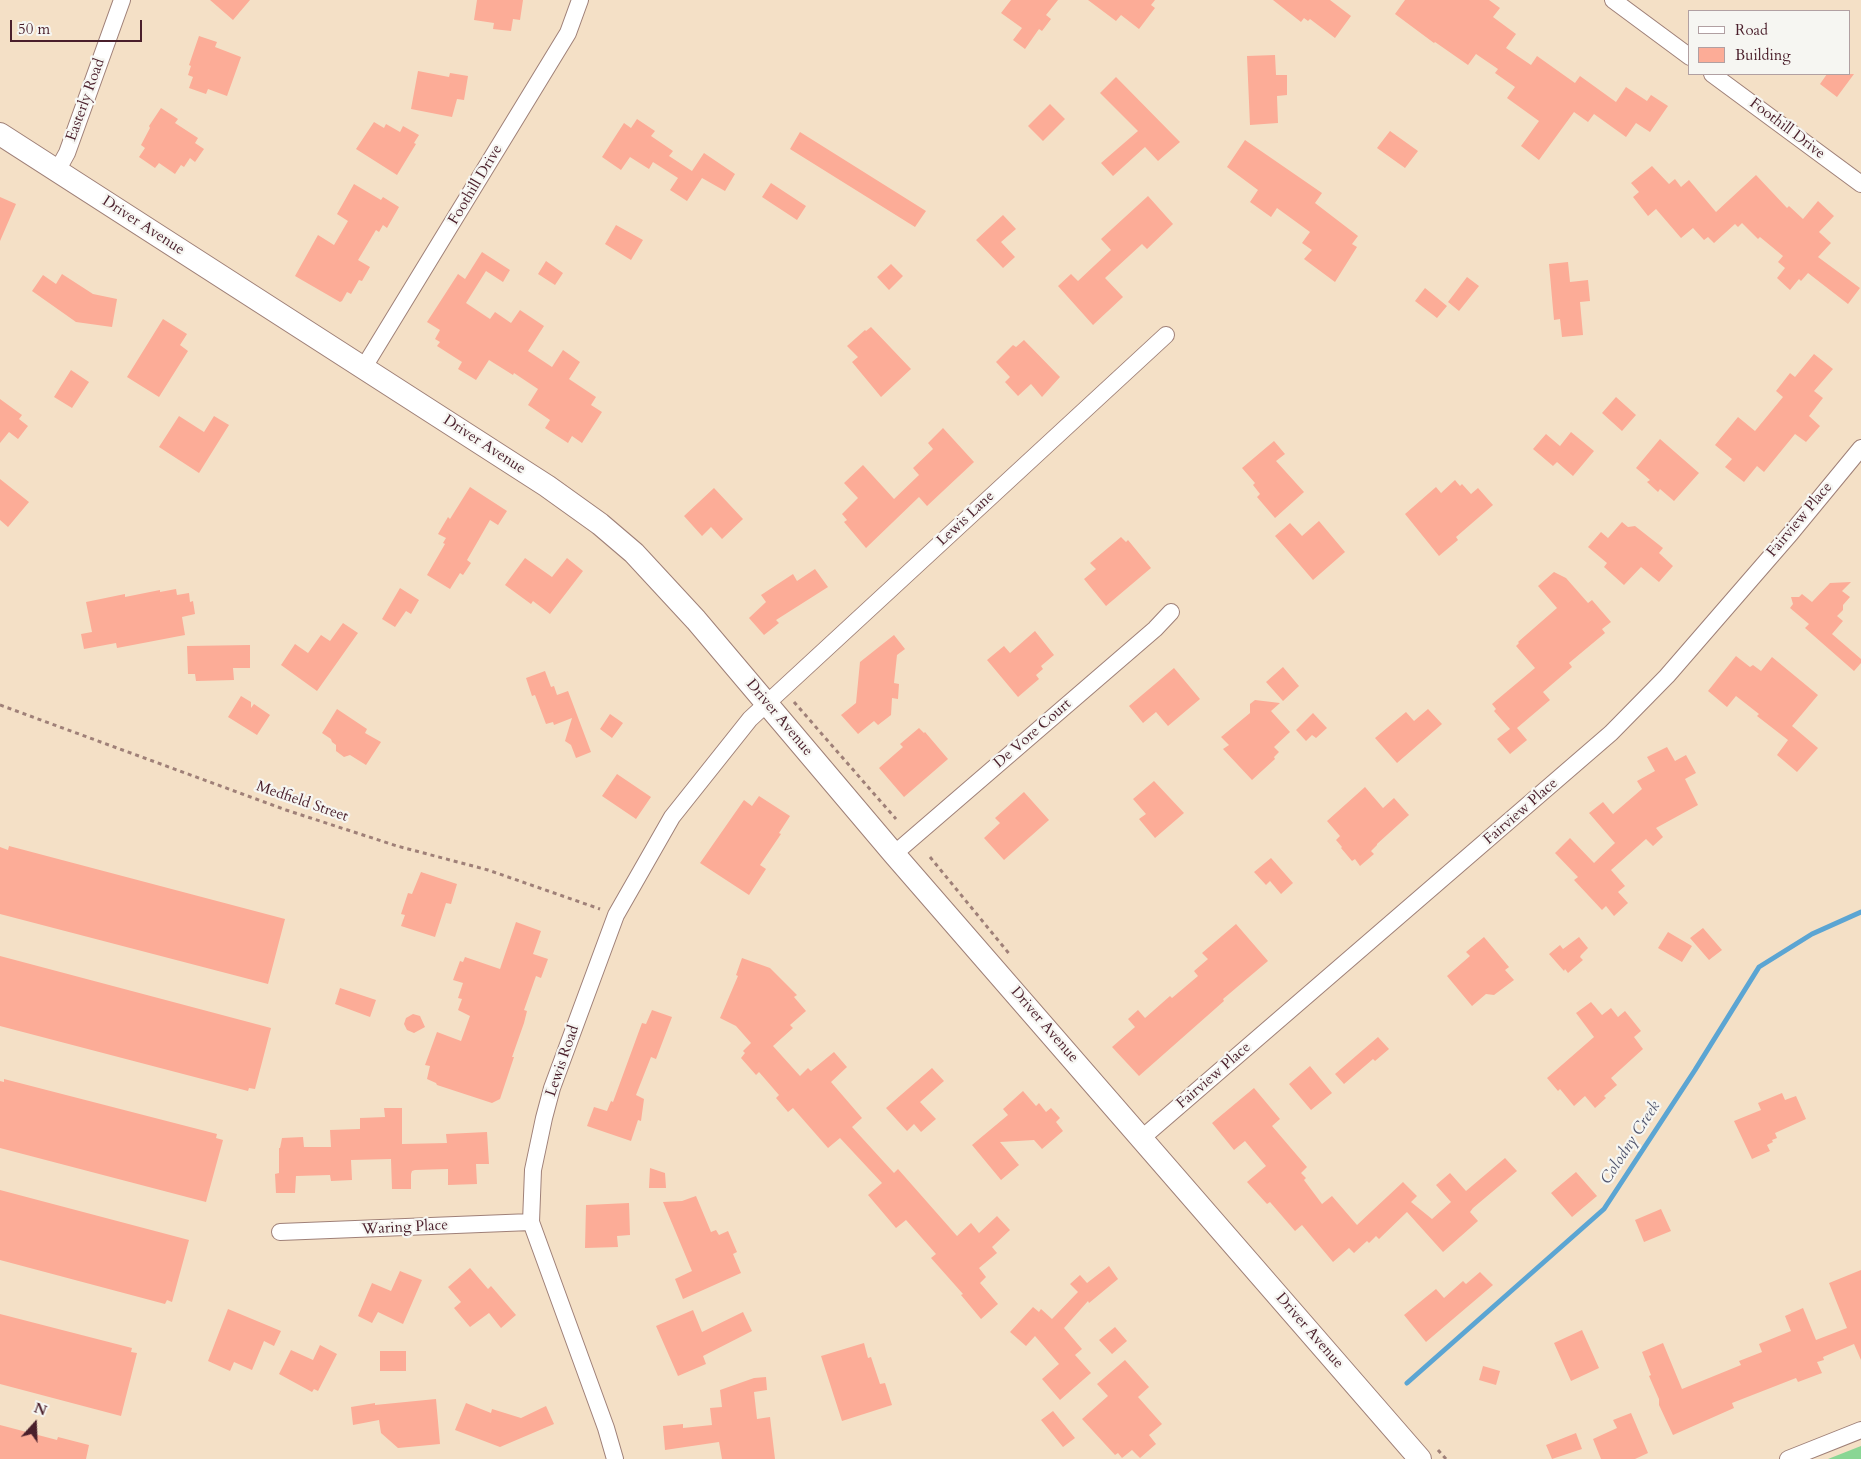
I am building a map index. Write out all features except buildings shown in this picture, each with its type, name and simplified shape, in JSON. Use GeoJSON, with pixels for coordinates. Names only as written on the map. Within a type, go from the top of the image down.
{"type":"FeatureCollection","features":[{"type":"Feature","properties":{"kind":"street","name":"Easterly Road"},"geometry":{"type":"LineString","coordinates":[[57,170],[67,154],[122,0]]}},
{"type":"Feature","properties":{"kind":"street","name":"Foothill Drive"},"geometry":{"type":"LineString","coordinates":[[364,367],[568,33],[580,0]]}},
{"type":"Feature","properties":{"kind":"street"},"geometry":{"type":"LineString","coordinates":[[1613,0],[1688,56]]}},
{"type":"Feature","properties":{"kind":"street","name":"Foothill Drive"},"geometry":{"type":"LineString","coordinates":[[1713,75],[1861,184]]}},
{"type":"Feature","properties":{"kind":"street","name":"Driver Avenue"},"geometry":{"type":"LineString","coordinates":[[0,134],[547,486],[600,524],[634,553],[696,620],[894,854],[1420,1459]]}},
{"type":"Feature","properties":{"kind":"street","name":"Lewis Lane"},"geometry":{"type":"LineString","coordinates":[[766,703],[1166,335]]}},
{"type":"Feature","properties":{"kind":"street","name":"Fairview Place"},"geometry":{"type":"LineString","coordinates":[[1142,1138],[1611,733],[1667,676],[1861,448]]}},
{"type":"Feature","properties":{"kind":"street","name":"De Vore Court"},"geometry":{"type":"LineString","coordinates":[[894,854],[1155,629],[1171,612]]}},
{"type":"Feature","properties":{"kind":"street","name":"Lewis Road"},"geometry":{"type":"LineString","coordinates":[[615,1459],[530,1222],[533,1170],[552,1088],[616,915],[672,817],[750,719],[766,703]]}},
{"type":"Feature","properties":{"kind":"street","name":"Waring Place"},"geometry":{"type":"LineString","coordinates":[[280,1232],[530,1222]]}},
{"type":"Feature","properties":{"kind":"street"},"geometry":{"type":"LineString","coordinates":[[1788,1459],[1861,1430]]}},
{"type":"Feature","properties":{"kind":"path"},"geometry":{"type":"LineString","coordinates":[[794,702],[896,819]]}},
{"type":"Feature","properties":{"kind":"path","name":"Medfield Street"},"geometry":{"type":"LineString","coordinates":[[0,705],[286,810],[397,846],[488,870],[601,910]]}},
{"type":"Feature","properties":{"kind":"path"},"geometry":{"type":"LineString","coordinates":[[930,857],[1014,959]]}},
{"type":"Feature","properties":{"kind":"green space"},"geometry":{"type":"Polygon","coordinates":[[[1861,1446],[1861,1459],[1828,1459],[1861,1446]]]}},
{"type":"Feature","properties":{"kind":"waterway","name":"Colodny Creek"},"geometry":{"type":"LineString","coordinates":[[1407,1383],[1604,1209],[1695,1070],[1759,967],[1812,934],[1861,912]]}}]}
